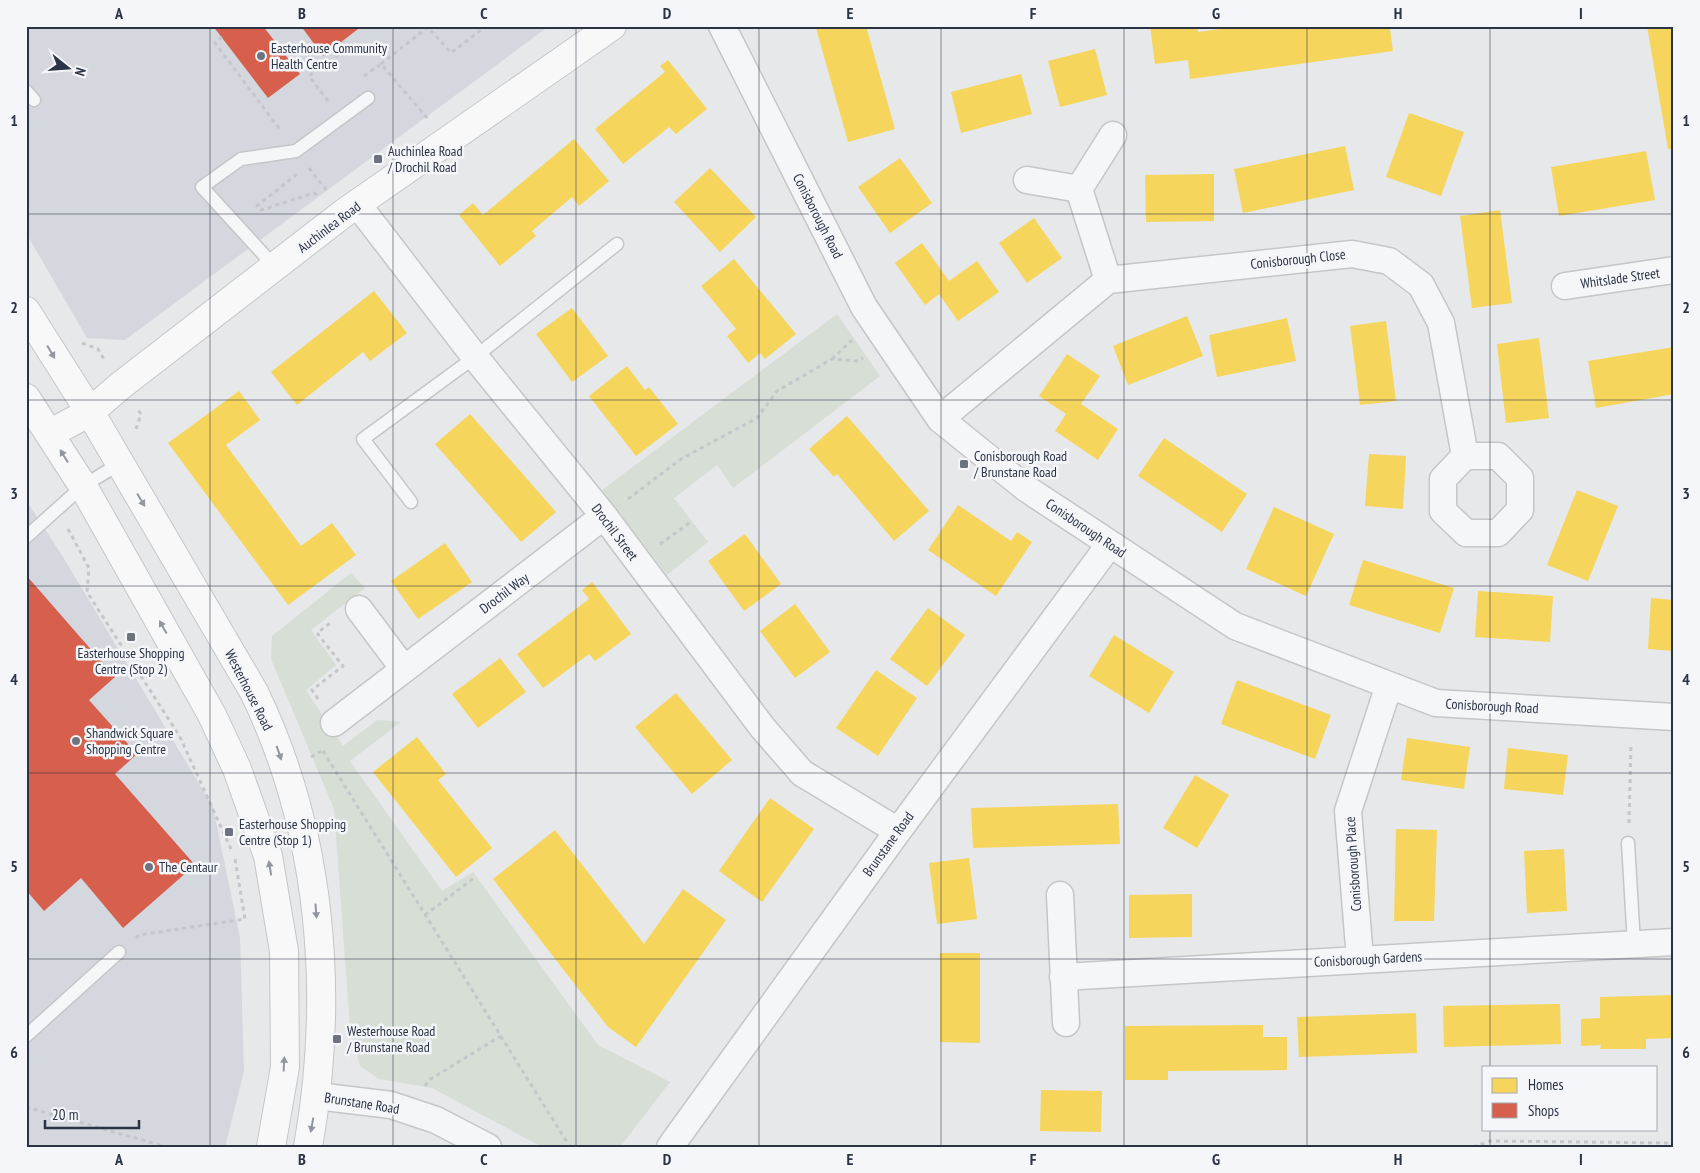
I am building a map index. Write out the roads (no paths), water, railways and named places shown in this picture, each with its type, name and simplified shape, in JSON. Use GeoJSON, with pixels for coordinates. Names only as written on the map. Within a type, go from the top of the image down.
{"type":"FeatureCollection","features":[{"type":"Feature","properties":{"kind":"street","name":"Auchinlea Road"},"geometry":{"type":"LineString","coordinates":[[51,433],[90,412],[120,386],[358,204],[612,26]]}},
{"type":"Feature","properties":{"kind":"street","name":"Conisborough Road"},"geometry":{"type":"LineString","coordinates":[[722,26],[864,308],[940,419],[1027,489],[1235,626],[1436,703],[1674,717]]}},
{"type":"Feature","properties":{"kind":"street"},"geometry":{"type":"LineString","coordinates":[[940,419],[1108,280],[1079,189],[1113,135]]}},
{"type":"Feature","properties":{"kind":"street"},"geometry":{"type":"LineString","coordinates":[[1027,180],[1079,189]]}},
{"type":"Feature","properties":{"kind":"street","name":"Drochil Street"},"geometry":{"type":"LineString","coordinates":[[358,204],[475,357],[604,516],[762,727],[802,773],[898,830]]}},
{"type":"Feature","properties":{"kind":"street","name":"Conisborough Close"},"geometry":{"type":"LineString","coordinates":[[1108,280],[1352,254],[1389,261],[1421,285],[1442,323],[1465,456]]}},
{"type":"Feature","properties":{"kind":"street","name":"Whitslade Street"},"geometry":{"type":"LineString","coordinates":[[1565,286],[1674,270]]}},
{"type":"Feature","properties":{"kind":"street","name":"Westerhouse Road"},"geometry":{"type":"LineString","coordinates":[[26,310],[90,412],[254,692],[267,720],[299,812],[315,899],[321,978],[317,1096],[308,1147]]}},
{"type":"Feature","properties":{"kind":"street"},"geometry":{"type":"LineString","coordinates":[[26,398],[51,433],[83,486],[212,715],[237,769],[268,856],[284,951],[285,1048],[285,1067],[270,1147]]}},
{"type":"Feature","properties":{"kind":"street","name":"Drochil Way"},"geometry":{"type":"LineString","coordinates":[[334,723],[604,516]]}},
{"type":"Feature","properties":{"kind":"street","name":"Brunstane Road"},"geometry":{"type":"LineString","coordinates":[[670,1147],[898,830],[1110,544]]}},
{"type":"Feature","properties":{"kind":"street"},"geometry":{"type":"LineString","coordinates":[[359,609],[404,669]]}},
{"type":"Feature","properties":{"kind":"street","name":"Conisborough Place"},"geometry":{"type":"LineString","coordinates":[[1360,959],[1348,811],[1388,685]]}},
{"type":"Feature","properties":{"kind":"street"},"geometry":{"type":"LineString","coordinates":[[1060,895],[1066,1024]]}},
{"type":"Feature","properties":{"kind":"street","name":"Conisborough Gardens"},"geometry":{"type":"LineString","coordinates":[[1063,977],[1674,942]]}},
{"type":"Feature","properties":{"kind":"street","name":"Brunstane Road"},"geometry":{"type":"LineString","coordinates":[[317,1096],[392,1105],[436,1120],[488,1147]]}},
{"type":"Feature","properties":{"kind":"lane"},"geometry":{"type":"LineString","coordinates":[[275,267],[202,187],[241,158],[296,151],[368,98]]}},
{"type":"Feature","properties":{"kind":"lane"},"geometry":{"type":"LineString","coordinates":[[411,502],[363,440],[475,357],[617,244]]}},
{"type":"Feature","properties":{"kind":"lane"},"geometry":{"type":"LineString","coordinates":[[26,537],[83,486],[119,464]]}},
{"type":"Feature","properties":{"kind":"lane"},"geometry":{"type":"LineString","coordinates":[[1628,843],[1634,944]]}},
{"type":"Feature","properties":{"kind":"lane"},"geometry":{"type":"LineString","coordinates":[[26,1036],[119,952]]}},
{"type":"Feature","properties":{"kind":"place","name":"Easterhouse Community Health Centre"},"geometry":{"type":"Point","coordinates":[261,56]}},
{"type":"Feature","properties":{"kind":"place","name":"Auchinlea Road / Drochil Road"},"geometry":{"type":"Point","coordinates":[378,159]}},
{"type":"Feature","properties":{"kind":"place","name":"Conisborough Road / Brunstane Road"},"geometry":{"type":"Point","coordinates":[964,464]}},
{"type":"Feature","properties":{"kind":"place","name":"Easterhouse Shopping Centre (Stop 2)"},"geometry":{"type":"Point","coordinates":[131,637]}},
{"type":"Feature","properties":{"kind":"place","name":"Shandwick Square Shopping Centre"},"geometry":{"type":"Point","coordinates":[76,741]}},
{"type":"Feature","properties":{"kind":"place","name":"Easterhouse Shopping Centre (Stop 1)"},"geometry":{"type":"Point","coordinates":[229,832]}},
{"type":"Feature","properties":{"kind":"place","name":"The Centaur"},"geometry":{"type":"Point","coordinates":[149,867]}},
{"type":"Feature","properties":{"kind":"place","name":"Westerhouse Road / Brunstane Road"},"geometry":{"type":"Point","coordinates":[337,1039]}}]}
